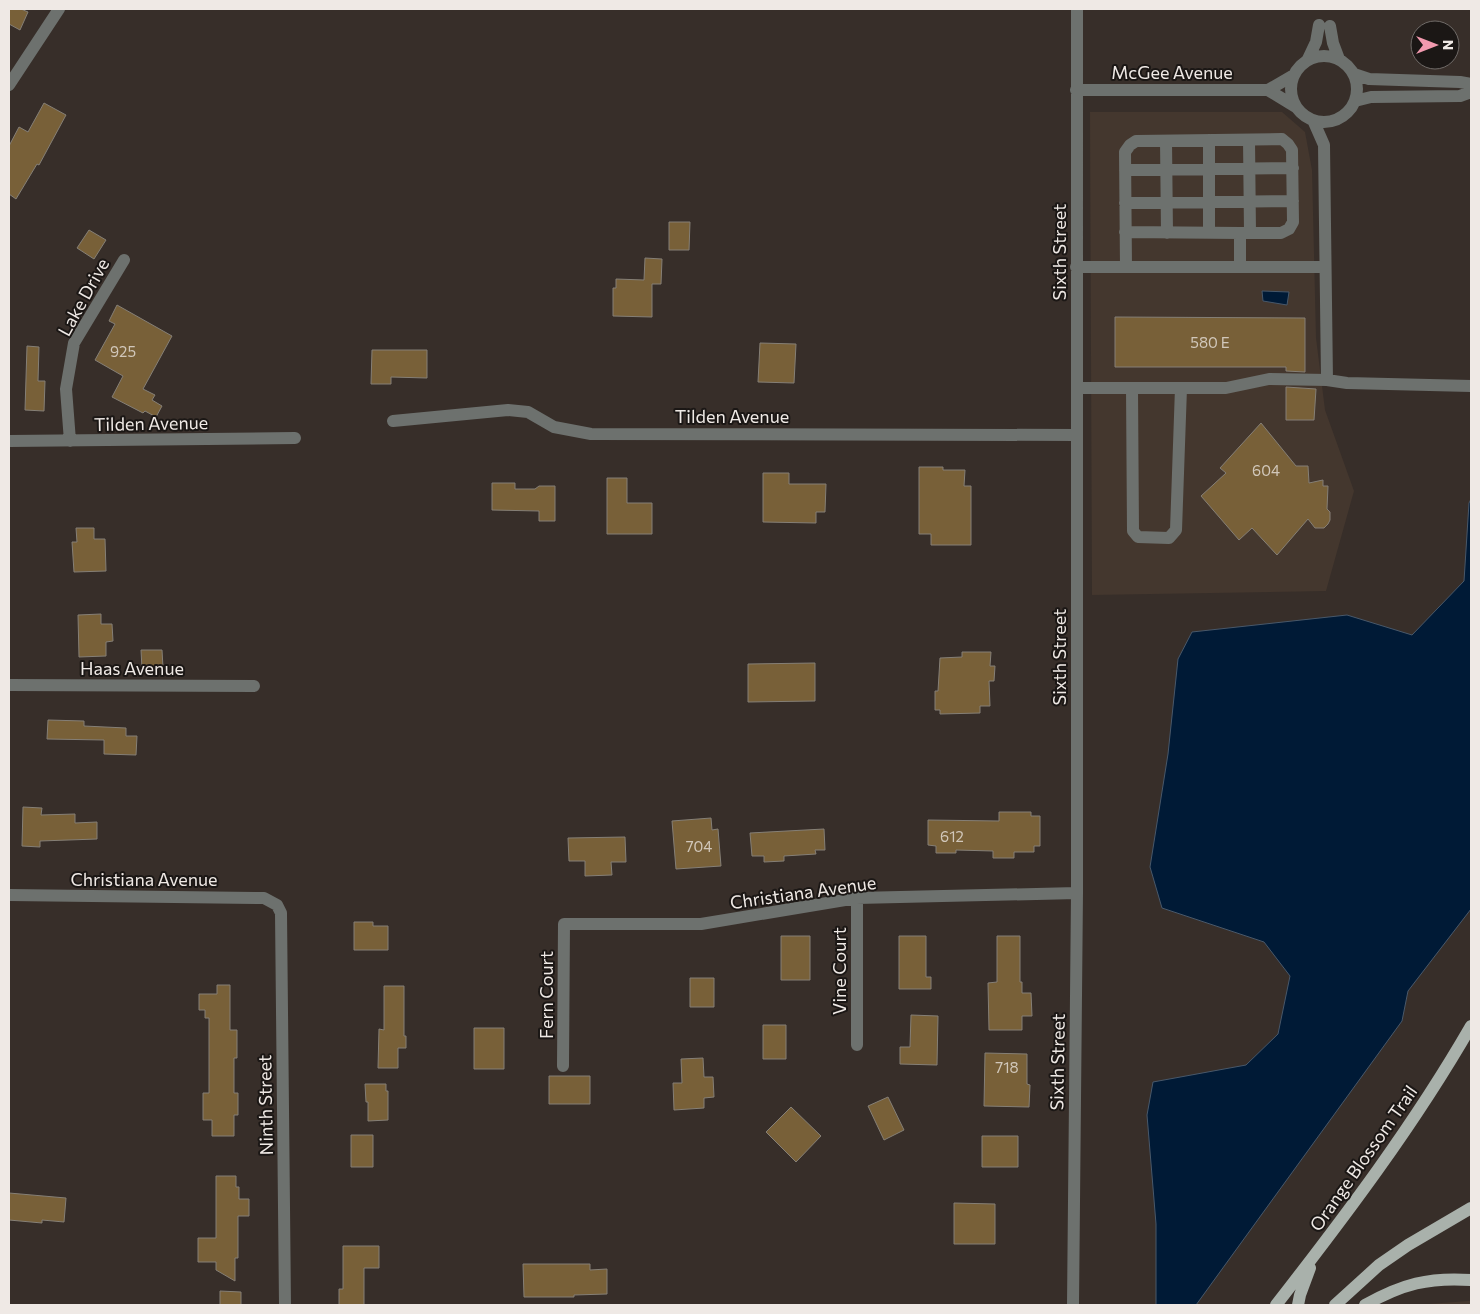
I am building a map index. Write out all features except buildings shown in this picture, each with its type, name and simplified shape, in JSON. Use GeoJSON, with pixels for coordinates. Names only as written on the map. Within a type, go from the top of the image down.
{"type":"FeatureCollection","features":[{"type":"Feature","properties":{"kind":"main road","name":"Orange Blossom Trail"},"geometry":{"type":"LineString","coordinates":[[1276,1305],[1400,1141],[1434,1089],[1471,1026]]}},
{"type":"Feature","properties":{"kind":"main road"},"geometry":{"type":"LineString","coordinates":[[1335,1305],[1379,1265],[1408,1245],[1471,1208]]}},
{"type":"Feature","properties":{"kind":"main road"},"geometry":{"type":"LineString","coordinates":[[1298,1305],[1314,1256]]}},
{"type":"Feature","properties":{"kind":"main road"},"geometry":{"type":"LineString","coordinates":[[1365,1305],[1389,1292],[1422,1281],[1471,1280]]}},
{"type":"Feature","properties":{"kind":"street"},"geometry":{"type":"LineString","coordinates":[[9,85],[59,9]]}},
{"type":"Feature","properties":{"kind":"street","name":"Sixth Street"},"geometry":{"type":"LineString","coordinates":[[1073,1305],[1077,893],[1077,9]]}},
{"type":"Feature","properties":{"kind":"street"},"geometry":{"type":"LineString","coordinates":[[1268,90],[1313,120],[1324,122],[1335,120],[1350,109],[1355,101],[1357,83],[1354,74],[1340,59],[1325,26],[1308,59],[1294,75],[1291,86],[1292,97],[1296,107]]}},
{"type":"Feature","properties":{"kind":"street"},"geometry":{"type":"LineString","coordinates":[[1308,59],[1318,56],[1329,56],[1340,59]]}},
{"type":"Feature","properties":{"kind":"street"},"geometry":{"type":"LineString","coordinates":[[1354,74],[1369,79],[1471,84]]}},
{"type":"Feature","properties":{"kind":"street","name":"McGee Avenue"},"geometry":{"type":"LineString","coordinates":[[1076,90],[1268,90],[1294,75]]}},
{"type":"Feature","properties":{"kind":"street"},"geometry":{"type":"LineString","coordinates":[[1355,101],[1371,97],[1460,96],[1471,92]]}},
{"type":"Feature","properties":{"kind":"street"},"geometry":{"type":"LineString","coordinates":[[1313,120],[1324,145],[1327,380]]}},
{"type":"Feature","properties":{"kind":"street"},"geometry":{"type":"LineString","coordinates":[[1324,145],[1335,120]]}},
{"type":"Feature","properties":{"kind":"street"},"geometry":{"type":"LineString","coordinates":[[1125,232],[1281,233],[1289,229],[1293,222],[1292,150],[1282,139],[1136,141],[1130,145],[1125,152],[1125,232],[1126,267]]}},
{"type":"Feature","properties":{"kind":"street"},"geometry":{"type":"LineString","coordinates":[[1208,140],[1209,233]]}},
{"type":"Feature","properties":{"kind":"street"},"geometry":{"type":"LineString","coordinates":[[1240,267],[1250,202],[1249,140]]}},
{"type":"Feature","properties":{"kind":"street"},"geometry":{"type":"LineString","coordinates":[[1166,141],[1167,233]]}},
{"type":"Feature","properties":{"kind":"street"},"geometry":{"type":"LineString","coordinates":[[1125,170],[1293,168]]}},
{"type":"Feature","properties":{"kind":"street"},"geometry":{"type":"LineString","coordinates":[[1125,203],[1293,201]]}},
{"type":"Feature","properties":{"kind":"street","name":"Lake Drive"},"geometry":{"type":"LineString","coordinates":[[70,441],[66,389],[74,343],[124,260]]}},
{"type":"Feature","properties":{"kind":"street"},"geometry":{"type":"LineString","coordinates":[[1076,267],[1325,267]]}},
{"type":"Feature","properties":{"kind":"street"},"geometry":{"type":"LineString","coordinates":[[1077,388],[1226,388],[1270,379],[1471,386]]}},
{"type":"Feature","properties":{"kind":"street"},"geometry":{"type":"LineString","coordinates":[[1132,388],[1134,531],[1138,537],[1169,538],[1176,530],[1181,388]]}},
{"type":"Feature","properties":{"kind":"street","name":"Tilden Avenue"},"geometry":{"type":"LineString","coordinates":[[393,421],[508,410],[528,412],[554,427],[591,434],[1077,435]]}},
{"type":"Feature","properties":{"kind":"street","name":"Tilden Avenue"},"geometry":{"type":"LineString","coordinates":[[9,441],[295,438]]}},
{"type":"Feature","properties":{"kind":"street","name":"Haas Avenue"},"geometry":{"type":"LineString","coordinates":[[9,685],[254,686]]}},
{"type":"Feature","properties":{"kind":"street","name":"Christiana Avenue"},"geometry":{"type":"LineString","coordinates":[[564,924],[701,924],[857,898],[1077,893]]}},
{"type":"Feature","properties":{"kind":"street","name":"Christiana Avenue"},"geometry":{"type":"LineString","coordinates":[[9,895],[264,898],[277,905]]}},
{"type":"Feature","properties":{"kind":"street","name":"Vine Court"},"geometry":{"type":"LineString","coordinates":[[856,1044],[857,898]]}},
{"type":"Feature","properties":{"kind":"street","name":"Ninth Street"},"geometry":{"type":"LineString","coordinates":[[277,905],[281,913],[285,1305]]}},
{"type":"Feature","properties":{"kind":"street","name":"Fern Court"},"geometry":{"type":"LineString","coordinates":[[563,1066],[564,924]]}},
{"type":"Feature","properties":{"kind":"shaded area"},"geometry":{"type":"Polygon","coordinates":[[[1090,112],[1282,112],[1305,132],[1312,170],[1316,338],[1325,410],[1354,491],[1326,591],[1092,595],[1090,112]]]}},
{"type":"Feature","properties":{"kind":"shaded area"},"geometry":{"type":"Polygon","coordinates":[[[1471,1301],[1471,1305],[1415,1305],[1471,1301]]]}},
{"type":"Feature","properties":{"kind":"water"},"geometry":{"type":"Polygon","coordinates":[[[1262,291],[1289,292],[1287,305],[1263,301],[1262,291]]]}},
{"type":"Feature","properties":{"kind":"water"},"geometry":{"type":"Polygon","coordinates":[[[1471,499],[1471,909],[1408,991],[1402,1021],[1196,1305],[1156,1305],[1156,1224],[1147,1115],[1153,1082],[1246,1065],[1278,1034],[1290,976],[1264,942],[1162,908],[1150,867],[1168,754],[1178,659],[1192,632],[1347,615],[1412,635],[1464,581],[1469,503],[1471,499]]]}}]}
